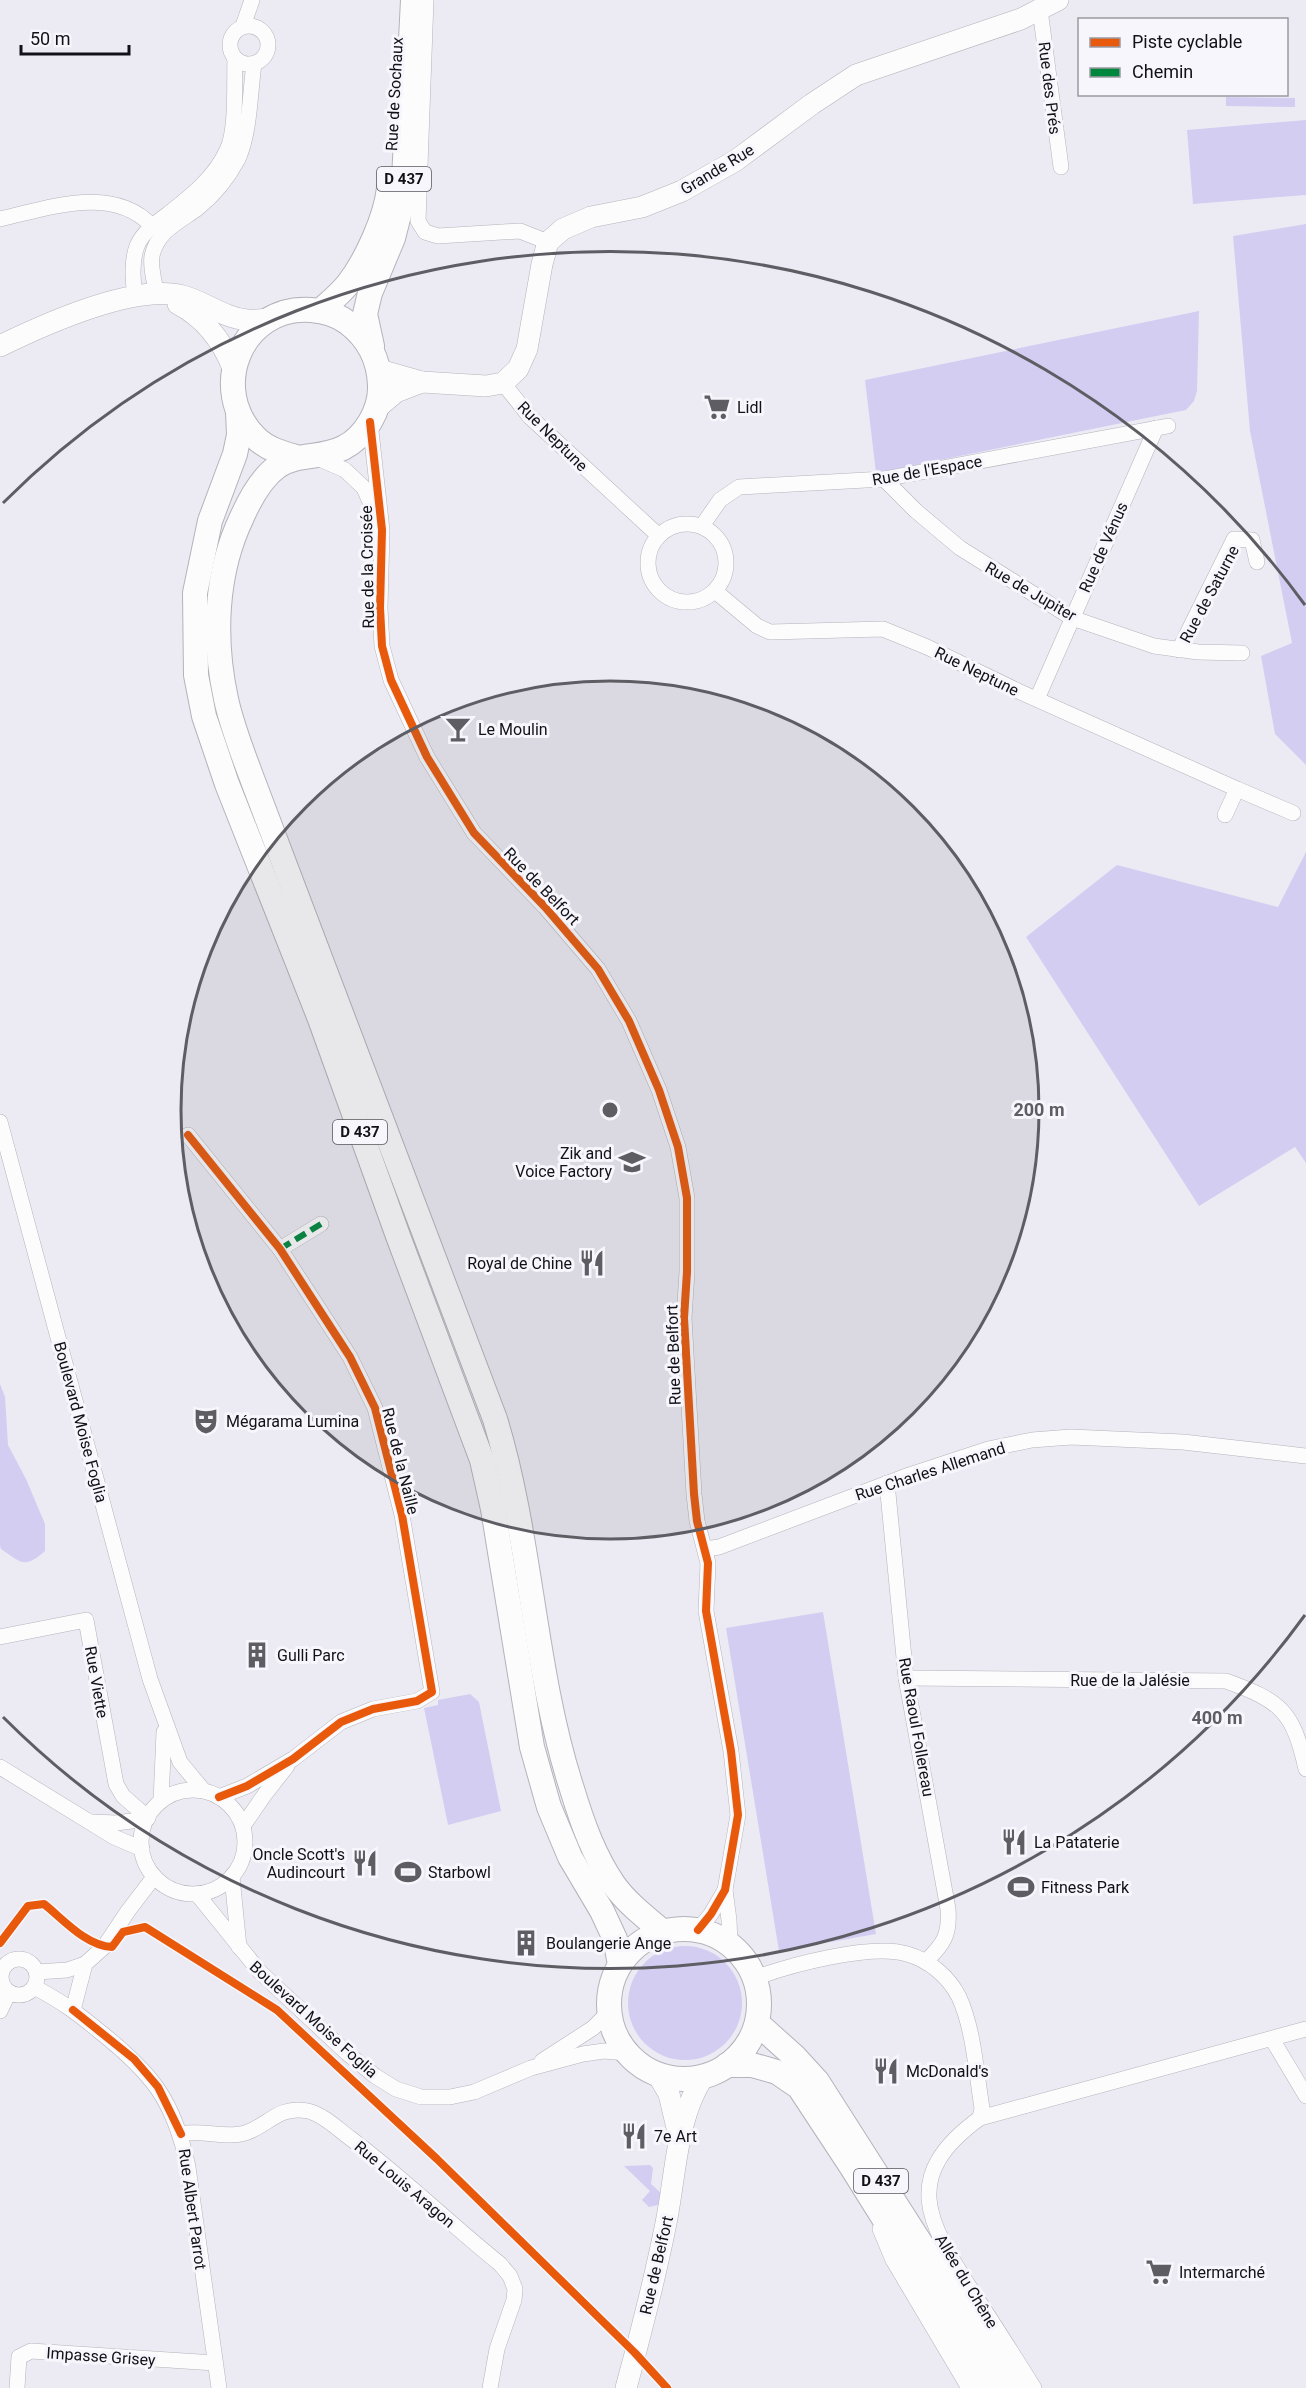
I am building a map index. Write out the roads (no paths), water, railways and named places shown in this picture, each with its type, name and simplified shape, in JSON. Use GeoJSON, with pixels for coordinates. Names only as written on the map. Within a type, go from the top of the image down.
{"type":"FeatureCollection","features":[{"type":"Feature","properties":{"kind":"main road","name":"Rue de Sochaux"},"geometry":{"type":"LineString","coordinates":[[321,310],[336,297],[354,275],[373,242],[388,197],[398,0]]}},
{"type":"Feature","properties":{"kind":"main road","name":"D 437"},"geometry":{"type":"LineString","coordinates":[[376,360],[365,314],[370,293],[393,238],[403,199],[413,0]]}},
{"type":"Feature","properties":{"kind":"main road"},"geometry":{"type":"LineString","coordinates":[[303,309],[321,310],[342,318],[360,332],[376,360],[380,392],[373,415],[360,436],[331,454],[305,457],[275,451],[257,439],[243,422],[232,387],[233,368],[246,339],[270,319],[286,312],[303,309]]}},
{"type":"Feature","properties":{"kind":"main road","name":"D 437"},"geometry":{"type":"LineString","coordinates":[[238,411],[239,435],[235,454],[210,521],[195,593],[196,675],[204,716],[227,784],[320,1019],[482,1460],[493,1509],[532,1747],[549,1807],[570,1857],[602,1911],[615,1939],[621,1964]]}},
{"type":"Feature","properties":{"kind":"main road","name":"D 437"},"geometry":{"type":"LineString","coordinates":[[305,457],[279,466],[267,475],[249,501],[232,536],[223,571],[219,611],[219,655],[226,700],[253,781],[495,1419],[514,1494],[553,1725],[578,1810],[594,1849],[613,1883],[629,1904],[663,1932]]}},
{"type":"Feature","properties":{"kind":"main road"},"geometry":{"type":"LineString","coordinates":[[680,1929],[698,1930],[713,1935],[730,1944],[744,1958],[755,1978],[759,2000],[757,2024],[751,2040],[728,2066],[703,2077],[681,2079],[658,2074],[641,2066],[627,2053],[612,2026],[609,1995],[613,1979],[621,1964],[632,1950],[646,1939],[663,1932],[680,1929]]}},
{"type":"Feature","properties":{"kind":"main road","name":"D 437"},"geometry":{"type":"LineString","coordinates":[[757,2024],[795,2057],[817,2082],[1013,2388]]}},
{"type":"Feature","properties":{"kind":"main road","name":"D 437"},"geometry":{"type":"LineString","coordinates":[[728,2066],[752,2065],[777,2072],[799,2087],[990,2388]]}},
{"type":"Feature","properties":{"kind":"street"},"geometry":{"type":"LineString","coordinates":[[376,360],[422,382],[486,386],[503,383],[518,369],[527,349],[548,242],[520,231],[438,236],[425,232],[418,220],[426,0]]}},
{"type":"Feature","properties":{"kind":"street"},"geometry":{"type":"LineString","coordinates":[[250,27],[252,2]]}},
{"type":"Feature","properties":{"kind":"street","name":"Grande Rue"},"geometry":{"type":"LineString","coordinates":[[548,242],[563,229],[572,225],[591,218],[642,207],[710,177],[856,75],[1021,19],[1049,5]]}},
{"type":"Feature","properties":{"kind":"street","name":"Rue des Prés"},"geometry":{"type":"LineString","coordinates":[[1049,5],[1061,167]]}},
{"type":"Feature","properties":{"kind":"street"},"geometry":{"type":"LineString","coordinates":[[250,27],[267,36],[268,49],[261,60],[254,64],[241,63],[231,53],[230,40],[235,31],[250,27]]}},
{"type":"Feature","properties":{"kind":"street"},"geometry":{"type":"LineString","coordinates":[[135,297],[132,272],[137,246],[152,226],[198,189],[214,172],[228,148],[232,125],[235,58]]}},
{"type":"Feature","properties":{"kind":"street"},"geometry":{"type":"LineString","coordinates":[[156,293],[152,258],[156,244],[165,232],[198,208],[220,188],[238,158],[243,144],[254,64]]}},
{"type":"Feature","properties":{"kind":"street"},"geometry":{"type":"LineString","coordinates":[[0,219],[44,209],[101,201],[130,208],[152,226]]}},
{"type":"Feature","properties":{"kind":"street"},"geometry":{"type":"LineString","coordinates":[[156,293],[188,309],[206,323],[225,349],[233,368]]}},
{"type":"Feature","properties":{"kind":"street"},"geometry":{"type":"LineString","coordinates":[[0,346],[68,314],[156,293],[183,296],[226,315],[247,320],[270,319]]}},
{"type":"Feature","properties":{"kind":"street"},"geometry":{"type":"LineString","coordinates":[[373,415],[396,392],[422,382]]}},
{"type":"Feature","properties":{"kind":"street","name":"Rue Neptune"},"geometry":{"type":"LineString","coordinates":[[503,383],[530,417],[658,536]]}},
{"type":"Feature","properties":{"kind":"street","name":"Rue de la Croisée"},"geometry":{"type":"LineString","coordinates":[[373,415],[382,530],[380,608],[382,646],[391,680],[427,757],[474,833]]}},
{"type":"Feature","properties":{"kind":"street","name":"Rue de l'Espace"},"geometry":{"type":"LineString","coordinates":[[702,526],[720,500],[739,487],[884,479],[1162,427]]}},
{"type":"Feature","properties":{"kind":"street","name":"Rue de Vénus"},"geometry":{"type":"LineString","coordinates":[[1037,699],[1072,618],[1162,427]]}},
{"type":"Feature","properties":{"kind":"street","name":"Rue de la Croisée"},"geometry":{"type":"LineString","coordinates":[[305,457],[345,471],[364,488],[382,530]]}},
{"type":"Feature","properties":{"kind":"street","name":"Rue de Jupiter"},"geometry":{"type":"LineString","coordinates":[[884,479],[916,511],[960,548],[1072,618],[1154,646],[1198,652],[1242,653]]}},
{"type":"Feature","properties":{"kind":"street"},"geometry":{"type":"LineString","coordinates":[[675,525],[702,526],[712,532],[724,550],[726,572],[715,591],[704,598],[691,602],[677,601],[660,590],[650,573],[648,560],[651,547],[658,536],[675,525]]}},
{"type":"Feature","properties":{"kind":"street","name":"Rue de Saturne"},"geometry":{"type":"LineString","coordinates":[[1179,650],[1234,540],[1252,540],[1257,562]]}},
{"type":"Feature","properties":{"kind":"street","name":"Rue Neptune"},"geometry":{"type":"LineString","coordinates":[[715,591],[757,626],[770,632],[883,628],[1293,813]]}},
{"type":"Feature","properties":{"kind":"street"},"geometry":{"type":"LineString","coordinates":[[1225,815],[1237,789]]}},
{"type":"Feature","properties":{"kind":"street","name":"Rue de Belfort"},"geometry":{"type":"LineString","coordinates":[[474,833],[545,907],[598,969],[629,1021],[659,1090],[678,1147],[687,1198],[687,1272],[684,1318],[697,1521],[708,1563],[706,1611],[730,1751],[738,1815],[724,1890],[711,1914],[698,1930]]}},
{"type":"Feature","properties":{"kind":"street","name":"Boulevard Moise Foglia"},"geometry":{"type":"LineString","coordinates":[[0,1122],[150,1679],[180,1762],[204,1791]]}},
{"type":"Feature","properties":{"kind":"street","name":"Rue de la Naille"},"geometry":{"type":"LineString","coordinates":[[188,1135],[280,1250],[350,1357],[375,1408],[402,1515],[432,1692],[417,1701],[373,1709],[341,1722],[293,1759]]}},
{"type":"Feature","properties":{"kind":"street"},"geometry":{"type":"LineString","coordinates":[[280,1250],[321,1224]]}},
{"type":"Feature","properties":{"kind":"street","name":"Rue Charles Allemand"},"geometry":{"type":"LineString","coordinates":[[705,1549],[719,1547],[988,1449],[1032,1440],[1071,1437],[1183,1442],[1306,1456]]}},
{"type":"Feature","properties":{"kind":"street","name":"Rue Raoul Follereau"},"geometry":{"type":"LineString","coordinates":[[887,1484],[906,1678],[948,1909],[948,1934],[936,1952],[926,1961]]}},
{"type":"Feature","properties":{"kind":"street","name":"Rue Viette"},"geometry":{"type":"LineString","coordinates":[[0,1637],[86,1620],[116,1784],[123,1796],[147,1818]]}},
{"type":"Feature","properties":{"kind":"street","name":"Rue de la Jalésie"},"geometry":{"type":"LineString","coordinates":[[906,1678],[1226,1681],[1258,1693],[1287,1714],[1300,1742],[1306,1769]]}},
{"type":"Feature","properties":{"kind":"street","name":"Boulevard Moise Foglia"},"geometry":{"type":"LineString","coordinates":[[161,1802],[164,1723]]}},
{"type":"Feature","properties":{"kind":"street"},"geometry":{"type":"LineString","coordinates":[[219,1797],[247,1786],[293,1759]]}},
{"type":"Feature","properties":{"kind":"street"},"geometry":{"type":"LineString","coordinates":[[243,1826],[264,1794],[293,1759]]}},
{"type":"Feature","properties":{"kind":"street"},"geometry":{"type":"LineString","coordinates":[[0,1767],[114,1837],[142,1849]]}},
{"type":"Feature","properties":{"kind":"street"},"geometry":{"type":"LineString","coordinates":[[204,1791],[219,1797],[237,1815],[243,1826],[246,1840],[240,1866],[232,1877],[218,1888],[197,1894],[184,1894],[168,1888],[154,1877],[146,1864],[142,1849],[142,1833],[147,1818],[161,1802],[174,1794],[204,1791]]}},
{"type":"Feature","properties":{"kind":"street"},"geometry":{"type":"LineString","coordinates":[[89,1822],[116,1823],[147,1818]]}},
{"type":"Feature","properties":{"kind":"street"},"geometry":{"type":"LineString","coordinates":[[35,1980],[30,1962],[19,1958],[2,1966],[2,1984],[9,1992],[25,1994],[35,1980],[85,1964],[104,1947],[154,1877]]}},
{"type":"Feature","properties":{"kind":"street","name":"Boulevard Moise Foglia"},"geometry":{"type":"LineString","coordinates":[[232,1877],[239,1947]]}},
{"type":"Feature","properties":{"kind":"street","name":"Rue de Belfort"},"geometry":{"type":"LineString","coordinates":[[724,1890],[730,1944]]}},
{"type":"Feature","properties":{"kind":"street","name":"Boulevard Moise Foglia"},"geometry":{"type":"LineString","coordinates":[[197,1894],[260,1972],[347,2053],[375,2076],[396,2089],[422,2097],[450,2097],[474,2092],[531,2068],[594,2052],[627,2053]]}},
{"type":"Feature","properties":{"kind":"street"},"geometry":{"type":"LineString","coordinates":[[755,1978],[795,1965],[867,1952],[906,1953],[926,1961],[946,1977],[963,2006],[982,2108],[980,2118],[1306,2029]]}},
{"type":"Feature","properties":{"kind":"street"},"geometry":{"type":"LineString","coordinates":[[73,2010],[85,1964]]}},
{"type":"Feature","properties":{"kind":"street","name":"Rue Albert Parrot"},"geometry":{"type":"LineString","coordinates":[[35,1980],[134,2059],[158,2087],[181,2134],[188,2167],[219,2388]]}},
{"type":"Feature","properties":{"kind":"street"},"geometry":{"type":"LineString","coordinates":[[0,2011],[9,1992]]}},
{"type":"Feature","properties":{"kind":"street","name":"Boulevard Moise Foglia"},"geometry":{"type":"LineString","coordinates":[[531,2068],[593,2028],[609,2012]]}},
{"type":"Feature","properties":{"kind":"street"},"geometry":{"type":"LineString","coordinates":[[1272,2039],[1306,2096]]}},
{"type":"Feature","properties":{"kind":"street","name":"Rue de Belfort"},"geometry":{"type":"LineString","coordinates":[[658,2074],[669,2094],[680,2141]]}},
{"type":"Feature","properties":{"kind":"street","name":"Rue de Belfort"},"geometry":{"type":"LineString","coordinates":[[626,2388],[666,2222],[680,2141],[693,2093],[703,2077]]}},
{"type":"Feature","properties":{"kind":"street","name":"Rue Louis Aragon"},"geometry":{"type":"LineString","coordinates":[[181,2134],[194,2131],[236,2135],[248,2132],[273,2116],[295,2109],[310,2111],[329,2122],[387,2166],[500,2264],[510,2276],[514,2289],[514,2300],[497,2349],[490,2388]]}},
{"type":"Feature","properties":{"kind":"street","name":"Allée du Chêne"},"geometry":{"type":"LineString","coordinates":[[980,2118],[943,2150],[934,2166],[930,2182],[929,2204],[934,2227],[947,2252],[1034,2388]]}},
{"type":"Feature","properties":{"kind":"street"},"geometry":{"type":"LineString","coordinates":[[851,2166],[893,2260],[969,2388]]}},
{"type":"Feature","properties":{"kind":"street","name":"Impasse Grisey"},"geometry":{"type":"LineString","coordinates":[[17,2388],[19,2357],[30,2352],[215,2363]]}},
{"type":"Feature","properties":{"kind":"place","name":"Lidl"},"geometry":{"type":"Point","coordinates":[717,407]}},
{"type":"Feature","properties":{"kind":"place","name":"Le Moulin"},"geometry":{"type":"Point","coordinates":[458,729]}},
{"type":"Feature","properties":{"kind":"place","name":"Zik and Voice Factory"},"geometry":{"type":"Point","coordinates":[632,1162]}},
{"type":"Feature","properties":{"kind":"place","name":"Royal de Chine"},"geometry":{"type":"Point","coordinates":[592,1263]}},
{"type":"Feature","properties":{"kind":"place","name":"Mégarama Lumina"},"geometry":{"type":"Point","coordinates":[206,1421]}},
{"type":"Feature","properties":{"kind":"place","name":"Gulli Parc"},"geometry":{"type":"Point","coordinates":[257,1655]}},
{"type":"Feature","properties":{"kind":"place","name":"La Pataterie"},"geometry":{"type":"Point","coordinates":[1014,1842]}},
{"type":"Feature","properties":{"kind":"place","name":"Oncle Scott's Audincourt"},"geometry":{"type":"Point","coordinates":[365,1863]}},
{"type":"Feature","properties":{"kind":"place","name":"Starbowl"},"geometry":{"type":"Point","coordinates":[408,1872]}},
{"type":"Feature","properties":{"kind":"place","name":"Fitness Park"},"geometry":{"type":"Point","coordinates":[1021,1887]}},
{"type":"Feature","properties":{"kind":"place","name":"Boulangerie Ange"},"geometry":{"type":"Point","coordinates":[526,1943]}},
{"type":"Feature","properties":{"kind":"place","name":"McDonald's"},"geometry":{"type":"Point","coordinates":[886,2071]}},
{"type":"Feature","properties":{"kind":"place","name":"7e Art"},"geometry":{"type":"Point","coordinates":[634,2136]}},
{"type":"Feature","properties":{"kind":"place","name":"Intermarché"},"geometry":{"type":"Point","coordinates":[1159,2272]}}]}
